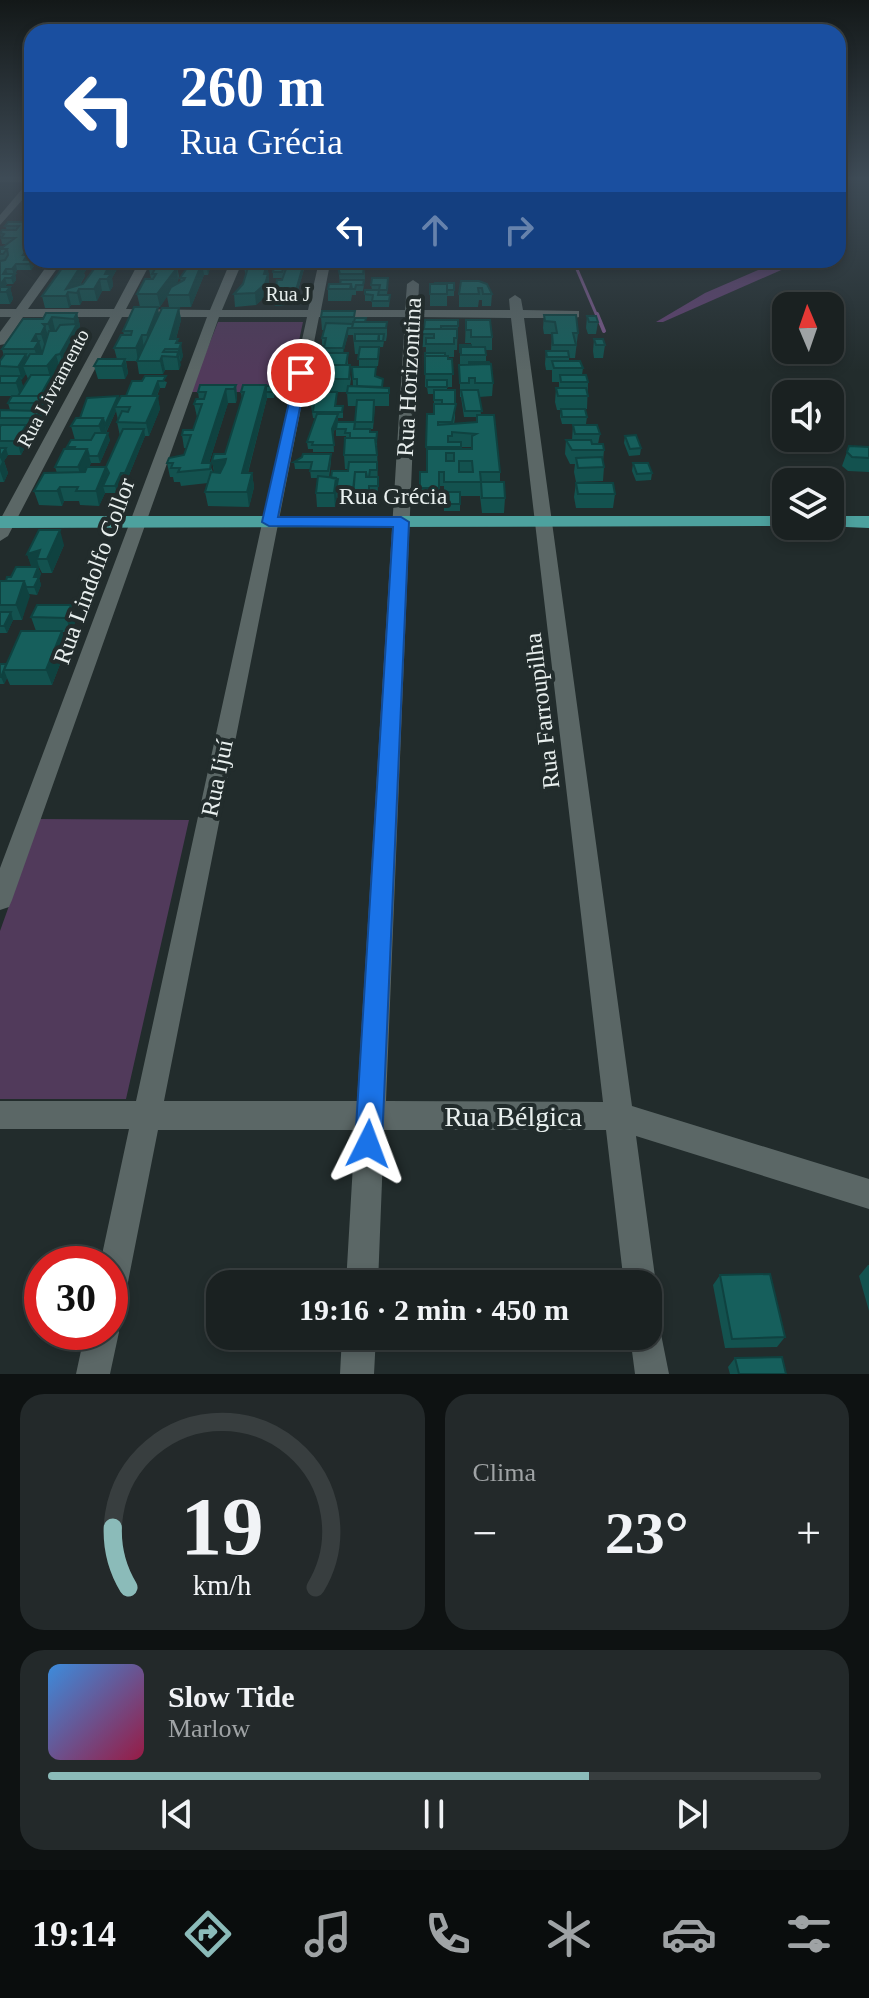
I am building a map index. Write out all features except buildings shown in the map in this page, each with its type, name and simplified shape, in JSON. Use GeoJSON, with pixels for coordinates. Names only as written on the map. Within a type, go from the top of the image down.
{"type":"FeatureCollection","features":[{"type":"Feature","properties":{"kind":"main road","name":"Rua Grécia"},"geometry":{"type":"LineString","coordinates":[[3,527],[138,522],[772,522]]}},
{"type":"Feature","properties":{"kind":"main road"},"geometry":{"type":"LineString","coordinates":[[844,522],[869,522]]}},
{"type":"Feature","properties":{"kind":"street"},"geometry":{"type":"LineString","coordinates":[[0,341],[51,268]]}},
{"type":"Feature","properties":{"kind":"street","name":"Rua Livramento"},"geometry":{"type":"LineString","coordinates":[[3,527],[141,268]]}},
{"type":"Feature","properties":{"kind":"street","name":"Rua Lindolfo Collor"},"geometry":{"type":"LineString","coordinates":[[0,900],[214,314],[234,268]]}},
{"type":"Feature","properties":{"kind":"street","name":"Rua Ijuí"},"geometry":{"type":"LineString","coordinates":[[120,1246],[313,314],[317,268]]}},
{"type":"Feature","properties":{"kind":"street","name":"Rua Horizontina"},"geometry":{"type":"LineString","coordinates":[[363,1270],[413,284]]}},
{"type":"Feature","properties":{"kind":"street","name":"Rua J"},"geometry":{"type":"LineString","coordinates":[[0,313],[411,314],[515,307],[575,314]]}},
{"type":"Feature","properties":{"kind":"street","name":"Rua Farroupilha"},"geometry":{"type":"LineString","coordinates":[[515,307],[546,522],[638,1270]]}},
{"type":"Feature","properties":{"kind":"street","name":"Rua Bélgica"},"geometry":{"type":"LineString","coordinates":[[0,1115],[618,1116],[869,1194]]}},
{"type":"Feature","properties":{"kind":"street"},"geometry":{"type":"LineString","coordinates":[[93,1374],[98,1350]]}},
{"type":"Feature","properties":{"kind":"street"},"geometry":{"type":"LineString","coordinates":[[357,1374],[358,1350]]}},
{"type":"Feature","properties":{"kind":"street"},"geometry":{"type":"LineString","coordinates":[[649,1350],[652,1374]]}},
{"type":"Feature","properties":{"kind":"shaded area"},"geometry":{"type":"Polygon","coordinates":[[[763,268],[786,268],[663,322],[656,322],[705,293],[763,268]]]}},
{"type":"Feature","properties":{"kind":"shaded area"},"geometry":{"type":"Polygon","coordinates":[[[218,322],[303,322],[288,392],[190,392],[218,322]]]}},
{"type":"Feature","properties":{"kind":"shaded area"},"geometry":{"type":"Polygon","coordinates":[[[40,819],[189,820],[126,1099],[0,1099],[0,931],[40,819]]]}},
{"type":"Feature","properties":{"kind":"waterway"},"geometry":{"type":"LineString","coordinates":[[576,268],[597,316]]}},
{"type":"Feature","properties":{"kind":"waterway"},"geometry":{"type":"LineString","coordinates":[[597,314],[604,331]]}},
{"type":"Feature","properties":{"kind":"route"},"geometry":{"type":"LineString","coordinates":[[301,373],[269,522],[401,522],[368,1144]]}}]}
